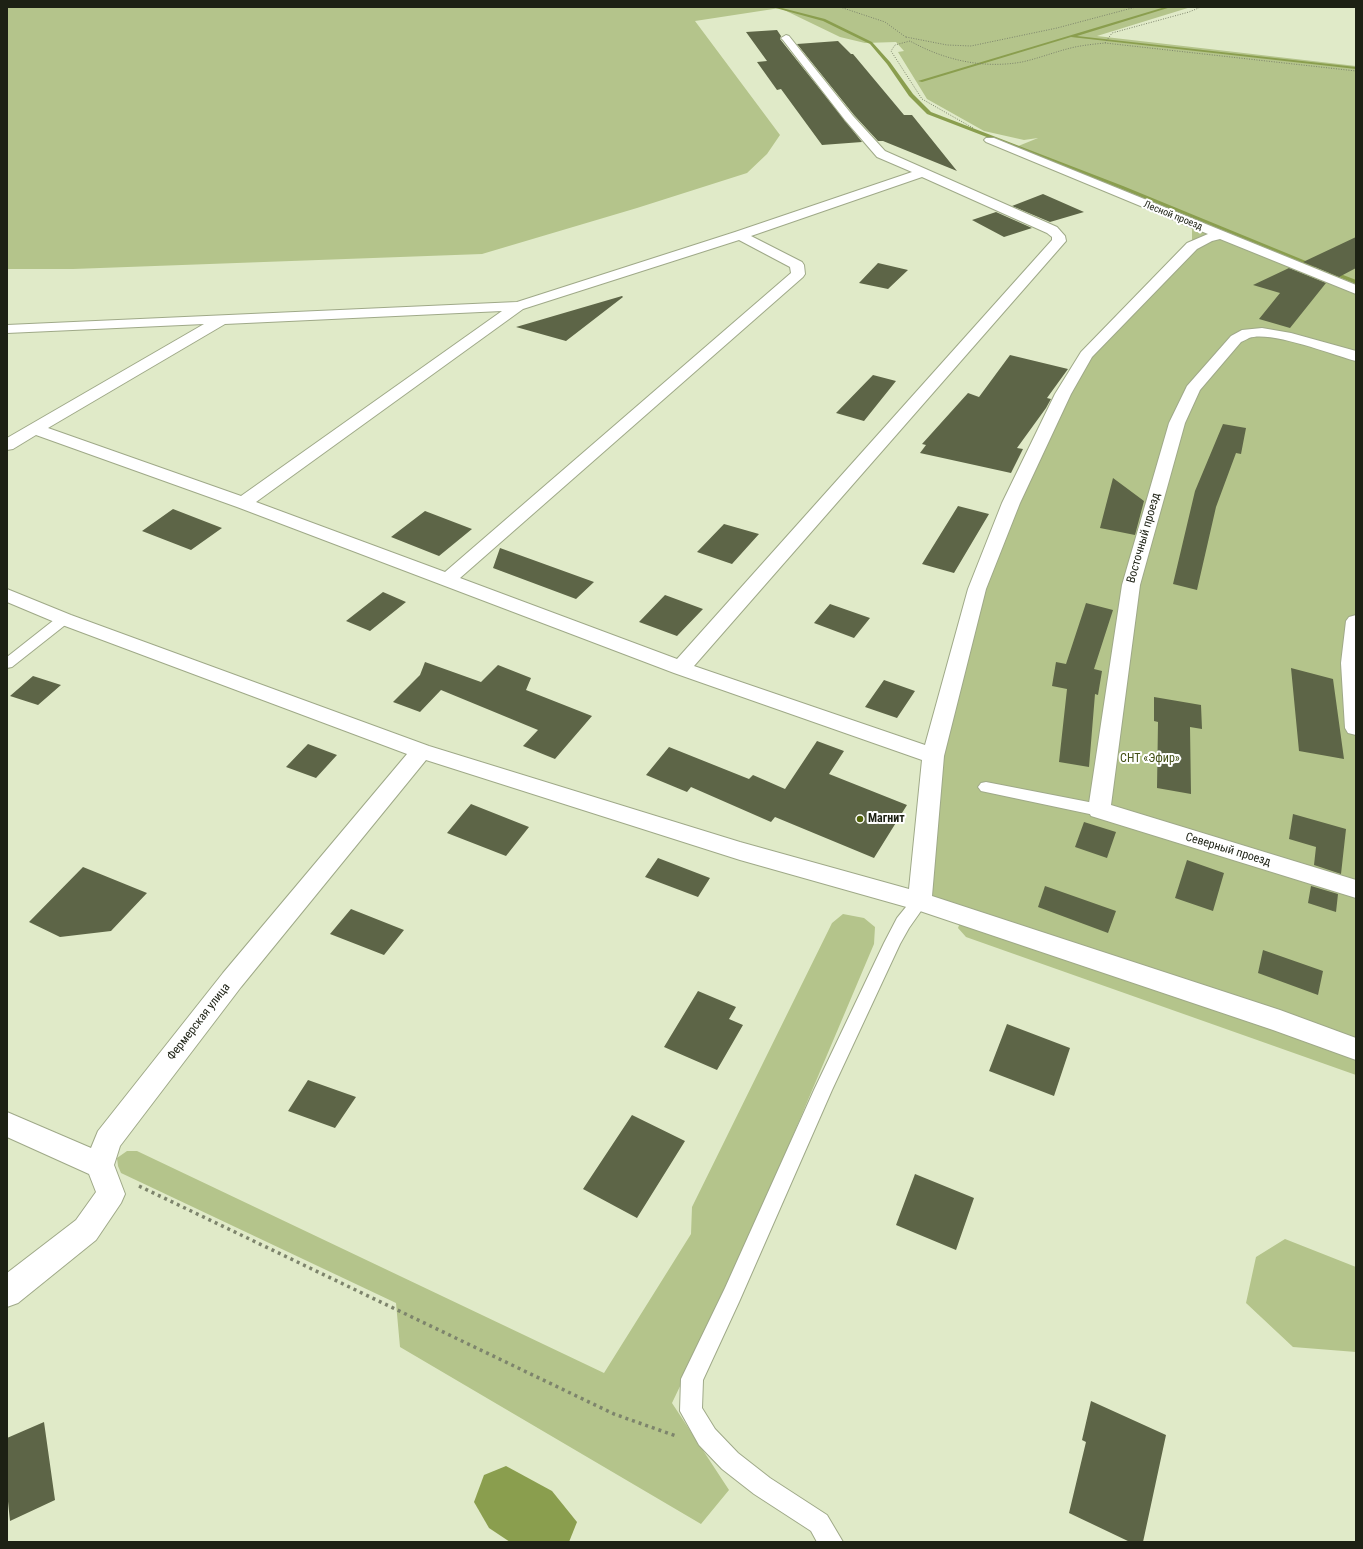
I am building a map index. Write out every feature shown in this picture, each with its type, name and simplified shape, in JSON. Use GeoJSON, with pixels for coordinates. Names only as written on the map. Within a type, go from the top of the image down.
{"type":"FeatureCollection","features":[{"type":"Feature","properties":{"kind":"street"},"geometry":{"type":"LineString","coordinates":[[681,668],[1059,241],[1058,236],[1052,230],[922,174],[881,154],[849,118],[786,38]]}},
{"type":"Feature","properties":{"kind":"street","name":"Лесной проезд"},"geometry":{"type":"LineString","coordinates":[[990,140],[1356,290]]}},
{"type":"Feature","properties":{"kind":"street"},"geometry":{"type":"LineString","coordinates":[[7,329],[518,306],[740,235],[922,174]]}},
{"type":"Feature","properties":{"kind":"street"},"geometry":{"type":"LineString","coordinates":[[447,580],[798,274],[797,265],[740,235]]}},
{"type":"Feature","properties":{"kind":"street"},"geometry":{"type":"LineString","coordinates":[[920,901],[933,756],[977,589],[1011,503],[1063,394],[1086,355],[1192,246],[1207,238],[1219,235]]}},
{"type":"Feature","properties":{"kind":"street"},"geometry":{"type":"LineString","coordinates":[[243,503],[518,306]]}},
{"type":"Feature","properties":{"kind":"street"},"geometry":{"type":"LineString","coordinates":[[7,445],[222,320]]}},
{"type":"Feature","properties":{"kind":"street","name":"Восточный проезд"},"geometry":{"type":"LineString","coordinates":[[1099,810],[1131,585],[1177,423],[1193,389],[1236,339],[1247,334],[1262,332],[1286,336],[1356,356]]}},
{"type":"Feature","properties":{"kind":"street"},"geometry":{"type":"LineString","coordinates":[[36,429],[243,503],[681,668],[933,756]]}},
{"type":"Feature","properties":{"kind":"street"},"geometry":{"type":"LineString","coordinates":[[7,596],[64,619],[421,751],[740,851],[920,901],[1280,1021],[1356,1049]]}},
{"type":"Feature","properties":{"kind":"street"},"geometry":{"type":"LineString","coordinates":[[1356,622],[1351,663],[1356,728]]}},
{"type":"Feature","properties":{"kind":"street","name":"Фермерская улица"},"geometry":{"type":"LineString","coordinates":[[100,1165],[108,1140],[218,998],[421,751]]}},
{"type":"Feature","properties":{"kind":"street","name":"Северный проезд"},"geometry":{"type":"LineString","coordinates":[[1099,810],[1356,889]]}},
{"type":"Feature","properties":{"kind":"street"},"geometry":{"type":"LineString","coordinates":[[7,1124],[100,1165],[111,1194],[86,1230],[7,1292]]}},
{"type":"Feature","properties":{"kind":"lane"},"geometry":{"type":"LineString","coordinates":[[7,664],[64,619]]}},
{"type":"Feature","properties":{"kind":"lane"},"geometry":{"type":"LineString","coordinates":[[986,788],[1099,810]]}},
{"type":"Feature","properties":{"kind":"lane"},"geometry":{"type":"LineString","coordinates":[[831,1542],[819,1523],[762,1486],[730,1461],[707,1437],[691,1411],[692,1379],[732,1295],[823,1090],[892,943],[902,923],[920,901]]}},
{"type":"Feature","properties":{"kind":"path"},"geometry":{"type":"LineString","coordinates":[[840,7],[884,22],[922,48],[951,58],[982,65],[1005,64],[1046,56],[1076,47],[1105,43],[1356,71]]}},
{"type":"Feature","properties":{"kind":"path"},"geometry":{"type":"LineString","coordinates":[[906,37],[947,45],[971,46],[1057,28],[1136,7]]}},
{"type":"Feature","properties":{"kind":"path"},"geometry":{"type":"LineString","coordinates":[[1105,43],[1112,33],[1189,12],[1201,7]]}},
{"type":"Feature","properties":{"kind":"path"},"geometry":{"type":"LineString","coordinates":[[910,41],[895,45],[891,51],[922,99],[971,127]]}},
{"type":"Feature","properties":{"kind":"path"},"geometry":{"type":"LineString","coordinates":[[100,1165],[614,1414],[674,1436],[707,1437]]}},
{"type":"Feature","properties":{"kind":"green space","name":"СНТ «Эфир»"},"geometry":{"type":"Polygon","coordinates":[[[7,7],[1191,7],[1097,36],[1356,66],[1356,1049],[920,901],[938,759],[977,589],[1086,355],[1192,246],[1192,223],[1011,149],[1038,138],[1024,140],[984,131],[927,99],[898,52],[904,51],[896,42],[865,43],[840,37],[780,8],[695,21],[780,135],[767,154],[747,173],[637,208],[482,254],[73,269],[7,269],[7,7]]]}},
{"type":"Feature","properties":{"kind":"green space"},"geometry":{"type":"Polygon","coordinates":[[[843,914],[864,918],[875,927],[874,944],[739,1263],[672,1403],[729,1490],[701,1524],[400,1347],[396,1303],[121,1173],[118,1166],[117,1158],[127,1151],[137,1151],[604,1373],[691,1234],[692,1207],[832,923],[843,914]]]}},
{"type":"Feature","properties":{"kind":"green space"},"geometry":{"type":"Polygon","coordinates":[[[961,920],[1356,1056],[1356,1075],[966,937],[958,928],[961,920]]]}},
{"type":"Feature","properties":{"kind":"green space"},"geometry":{"type":"Polygon","coordinates":[[[1285,1239],[1356,1267],[1356,1352],[1293,1347],[1246,1303],[1256,1257],[1285,1239]]]}},
{"type":"Feature","properties":{"kind":"shaded area"},"geometry":{"type":"Polygon","coordinates":[[[506,1466],[552,1491],[577,1522],[569,1542],[510,1542],[489,1528],[474,1502],[484,1475],[506,1466]]]}},
{"type":"Feature","properties":{"kind":"building"},"geometry":{"type":"Polygon","coordinates":[[[777,30],[781,36],[780,39],[862,142],[822,145],[781,89],[777,90],[757,62],[767,61],[746,32],[777,30]]]}},
{"type":"Feature","properties":{"kind":"building"},"geometry":{"type":"Polygon","coordinates":[[[838,41],[851,54],[853,54],[904,115],[912,115],[957,171],[883,141],[878,141],[854,115],[797,44],[838,41]]]}},
{"type":"Feature","properties":{"kind":"building"},"geometry":{"type":"Polygon","coordinates":[[[1043,194],[1084,212],[1050,222],[1012,206],[1043,194]]]}},
{"type":"Feature","properties":{"kind":"building"},"geometry":{"type":"Polygon","coordinates":[[[996,212],[1032,228],[1004,237],[972,220],[996,212]]]}},
{"type":"Feature","properties":{"kind":"building"},"geometry":{"type":"Polygon","coordinates":[[[1356,237],[1356,268],[1339,277],[1303,262],[1356,237]]]}},
{"type":"Feature","properties":{"kind":"building"},"geometry":{"type":"Polygon","coordinates":[[[878,263],[908,270],[888,289],[859,283],[878,263]]]}},
{"type":"Feature","properties":{"kind":"building"},"geometry":{"type":"Polygon","coordinates":[[[1289,268],[1326,283],[1290,328],[1259,319],[1280,293],[1253,285],[1289,268]]]}},
{"type":"Feature","properties":{"kind":"building"},"geometry":{"type":"Polygon","coordinates":[[[622,296],[623,297],[566,341],[516,327],[622,296]]]}},
{"type":"Feature","properties":{"kind":"building"},"geometry":{"type":"Polygon","coordinates":[[[1010,355],[1068,369],[1047,398],[1051,399],[1046,408],[1017,448],[1023,449],[1011,473],[920,453],[926,445],[922,444],[968,393],[979,397],[1010,355]]]}},
{"type":"Feature","properties":{"kind":"building"},"geometry":{"type":"Polygon","coordinates":[[[873,375],[896,381],[864,421],[836,413],[873,375]]]}},
{"type":"Feature","properties":{"kind":"building"},"geometry":{"type":"Polygon","coordinates":[[[1223,424],[1246,428],[1241,454],[1236,453],[1216,507],[1197,590],[1173,584],[1195,491],[1223,424]]]}},
{"type":"Feature","properties":{"kind":"building"},"geometry":{"type":"Polygon","coordinates":[[[1113,478],[1144,501],[1135,535],[1100,528],[1113,478]]]}},
{"type":"Feature","properties":{"kind":"building"},"geometry":{"type":"Polygon","coordinates":[[[958,506],[989,514],[954,573],[922,564],[958,506]]]}},
{"type":"Feature","properties":{"kind":"building"},"geometry":{"type":"Polygon","coordinates":[[[173,509],[222,528],[191,550],[142,531],[173,509]]]}},
{"type":"Feature","properties":{"kind":"building"},"geometry":{"type":"Polygon","coordinates":[[[425,511],[472,529],[439,556],[391,537],[425,511]]]}},
{"type":"Feature","properties":{"kind":"building"},"geometry":{"type":"Polygon","coordinates":[[[724,524],[759,534],[732,564],[697,552],[724,524]]]}},
{"type":"Feature","properties":{"kind":"building"},"geometry":{"type":"Polygon","coordinates":[[[500,548],[594,582],[576,599],[493,568],[500,548]]]}},
{"type":"Feature","properties":{"kind":"building"},"geometry":{"type":"Polygon","coordinates":[[[383,592],[406,602],[370,631],[346,621],[383,592]]]}},
{"type":"Feature","properties":{"kind":"building"},"geometry":{"type":"Polygon","coordinates":[[[665,595],[703,609],[677,636],[639,622],[665,595]]]}},
{"type":"Feature","properties":{"kind":"building"},"geometry":{"type":"Polygon","coordinates":[[[1086,603],[1113,610],[1094,669],[1102,671],[1098,695],[1095,694],[1089,767],[1059,762],[1067,689],[1052,686],[1056,662],[1066,664],[1086,603]]]}},
{"type":"Feature","properties":{"kind":"building"},"geometry":{"type":"Polygon","coordinates":[[[830,604],[870,618],[854,638],[814,623],[830,604]]]}},
{"type":"Feature","properties":{"kind":"building"},"geometry":{"type":"Polygon","coordinates":[[[425,662],[481,682],[498,665],[531,678],[526,690],[592,716],[555,759],[523,746],[538,730],[441,690],[420,712],[393,702],[420,675],[425,662]]]}},
{"type":"Feature","properties":{"kind":"building"},"geometry":{"type":"Polygon","coordinates":[[[1291,668],[1333,679],[1344,759],[1299,751],[1291,668]]]}},
{"type":"Feature","properties":{"kind":"building"},"geometry":{"type":"Polygon","coordinates":[[[33,676],[61,685],[38,705],[10,696],[33,676]]]}},
{"type":"Feature","properties":{"kind":"building"},"geometry":{"type":"Polygon","coordinates":[[[884,680],[915,691],[897,718],[865,707],[884,680]]]}},
{"type":"Feature","properties":{"kind":"building"},"geometry":{"type":"Polygon","coordinates":[[[1154,697],[1201,705],[1202,729],[1190,727],[1191,794],[1157,788],[1158,722],[1154,721],[1154,697]]]}},
{"type":"Feature","properties":{"kind":"building"},"geometry":{"type":"Polygon","coordinates":[[[817,741],[844,751],[829,774],[907,805],[874,858],[775,817],[771,822],[691,787],[687,792],[646,775],[669,747],[749,779],[753,775],[785,789],[817,741]]]}},
{"type":"Feature","properties":{"kind":"building"},"geometry":{"type":"Polygon","coordinates":[[[308,744],[337,755],[316,778],[286,767],[308,744]]]}},
{"type":"Feature","properties":{"kind":"building"},"geometry":{"type":"Polygon","coordinates":[[[471,804],[529,827],[506,856],[447,833],[471,804]]]}},
{"type":"Feature","properties":{"kind":"building"},"geometry":{"type":"Polygon","coordinates":[[[1293,814],[1346,829],[1341,874],[1314,865],[1316,847],[1289,839],[1293,814]]]}},
{"type":"Feature","properties":{"kind":"building"},"geometry":{"type":"Polygon","coordinates":[[[1084,822],[1116,832],[1107,858],[1075,847],[1084,822]]]}},
{"type":"Feature","properties":{"kind":"building"},"geometry":{"type":"Polygon","coordinates":[[[658,858],[710,878],[698,897],[645,877],[658,858]]]}},
{"type":"Feature","properties":{"kind":"building"},"geometry":{"type":"Polygon","coordinates":[[[1187,860],[1224,873],[1213,911],[1175,898],[1187,860]]]}},
{"type":"Feature","properties":{"kind":"building"},"geometry":{"type":"Polygon","coordinates":[[[83,867],[147,893],[111,931],[60,937],[29,922],[83,867]]]}},
{"type":"Feature","properties":{"kind":"building"},"geometry":{"type":"Polygon","coordinates":[[[1045,886],[1116,911],[1108,933],[1038,907],[1045,886]]]}},
{"type":"Feature","properties":{"kind":"building"},"geometry":{"type":"Polygon","coordinates":[[[1311,886],[1338,894],[1336,912],[1308,903],[1311,886]]]}},
{"type":"Feature","properties":{"kind":"building"},"geometry":{"type":"Polygon","coordinates":[[[351,909],[404,930],[384,955],[330,934],[351,909]]]}},
{"type":"Feature","properties":{"kind":"building"},"geometry":{"type":"Polygon","coordinates":[[[1263,950],[1323,971],[1318,995],[1258,973],[1263,950]]]}},
{"type":"Feature","properties":{"kind":"building"},"geometry":{"type":"Polygon","coordinates":[[[698,991],[736,1007],[729,1019],[743,1025],[717,1070],[664,1047],[698,991]]]}},
{"type":"Feature","properties":{"kind":"building"},"geometry":{"type":"Polygon","coordinates":[[[1007,1024],[1070,1048],[1054,1096],[989,1071],[1007,1024]]]}},
{"type":"Feature","properties":{"kind":"building"},"geometry":{"type":"Polygon","coordinates":[[[308,1080],[356,1097],[335,1128],[288,1111],[308,1080]]]}},
{"type":"Feature","properties":{"kind":"building"},"geometry":{"type":"Polygon","coordinates":[[[632,1115],[685,1141],[637,1218],[583,1189],[632,1115]]]}},
{"type":"Feature","properties":{"kind":"building"},"geometry":{"type":"Polygon","coordinates":[[[915,1174],[974,1198],[956,1250],[896,1225],[915,1174]]]}},
{"type":"Feature","properties":{"kind":"building"},"geometry":{"type":"Polygon","coordinates":[[[1091,1401],[1166,1435],[1143,1542],[1130,1542],[1069,1513],[1086,1442],[1082,1440],[1091,1401]]]}},
{"type":"Feature","properties":{"kind":"building"},"geometry":{"type":"Polygon","coordinates":[[[44,1422],[55,1500],[10,1521],[7,1492],[7,1438],[44,1422]]]}},
{"type":"Feature","properties":{"kind":"waterway"},"geometry":{"type":"LineString","coordinates":[[774,7],[824,20],[871,43],[889,63],[911,95],[929,113],[1121,187],[1315,266]]}},
{"type":"Feature","properties":{"kind":"waterway"},"geometry":{"type":"LineString","coordinates":[[1071,36],[1169,7]]}},
{"type":"Feature","properties":{"kind":"waterway"},"geometry":{"type":"LineString","coordinates":[[920,81],[1071,36]]}},
{"type":"Feature","properties":{"kind":"waterway"},"geometry":{"type":"LineString","coordinates":[[1071,36],[1356,68]]}},
{"type":"Feature","properties":{"kind":"waterway"},"geometry":{"type":"LineString","coordinates":[[1331,272],[1356,282]]}},
{"type":"Feature","properties":{"kind":"place","name":"Магнит"},"geometry":{"type":"Point","coordinates":[860,819]}}]}
